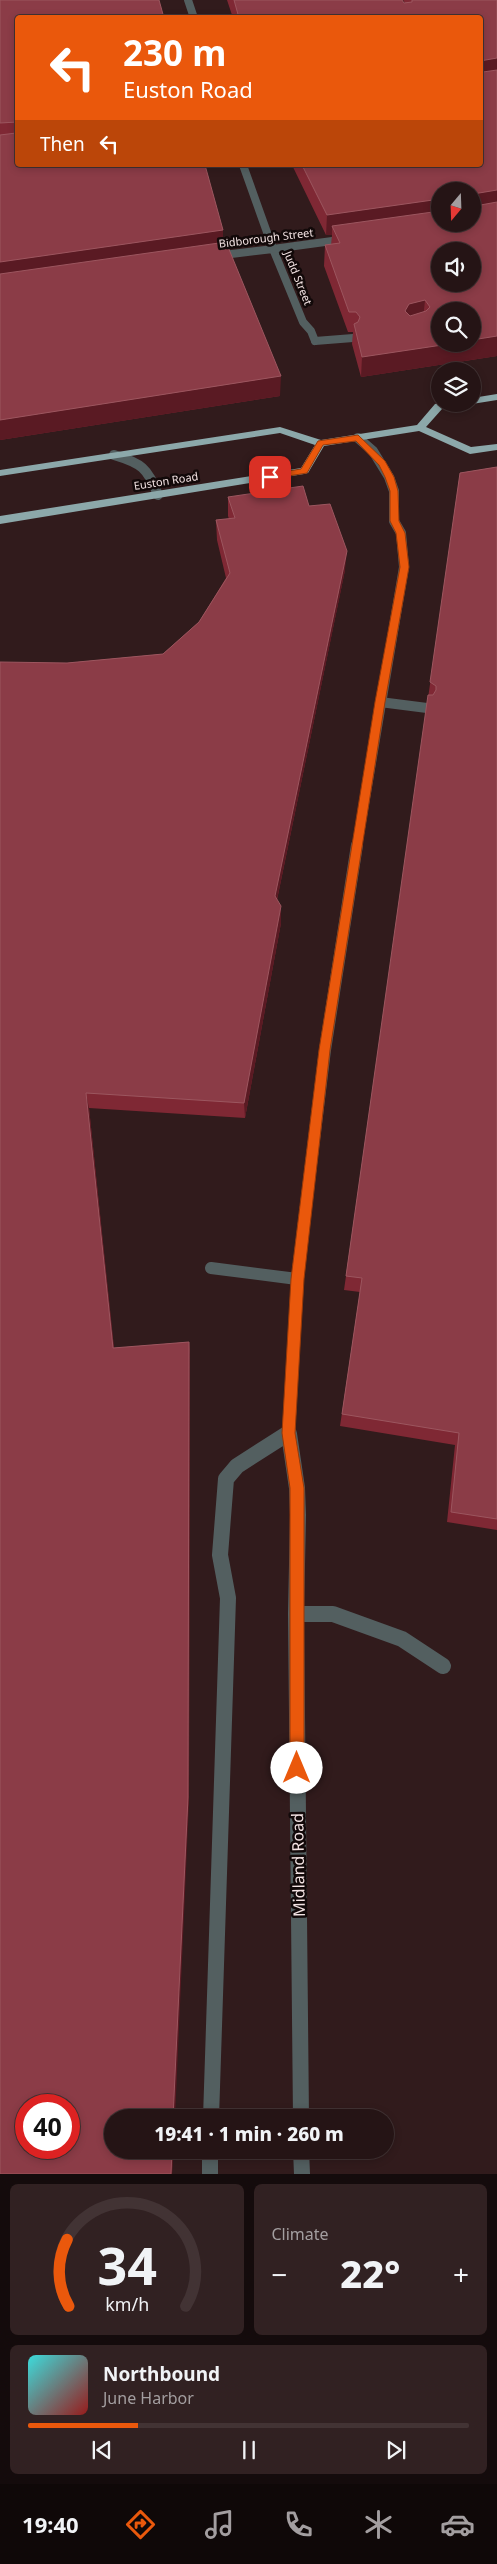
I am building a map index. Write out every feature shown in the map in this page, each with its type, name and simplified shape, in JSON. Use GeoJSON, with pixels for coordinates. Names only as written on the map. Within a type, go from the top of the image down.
{"type":"FeatureCollection","features":[{"type":"Feature","properties":{"kind":"highway"},"geometry":{"type":"LineString","coordinates":[[481,400],[497,397]]}},
{"type":"Feature","properties":{"kind":"highway"},"geometry":{"type":"LineString","coordinates":[[420,428],[434,412]]}},
{"type":"Feature","properties":{"kind":"highway"},"geometry":{"type":"LineString","coordinates":[[0,473],[280,430],[321,443],[420,428],[470,451],[497,447]]}},
{"type":"Feature","properties":{"kind":"highway","name":"Euston Road"},"geometry":{"type":"LineString","coordinates":[[0,520],[304,471],[321,443]]}},
{"type":"Feature","properties":{"kind":"street"},"geometry":{"type":"LineString","coordinates":[[188,0],[193,15]]}},
{"type":"Feature","properties":{"kind":"street","name":"Judd Street"},"geometry":{"type":"LineString","coordinates":[[244,167],[273,249],[303,322],[311,330],[315,341],[353,338]]}},
{"type":"Feature","properties":{"kind":"street","name":"Bidborough Street"},"geometry":{"type":"LineString","coordinates":[[210,257],[353,238]]}},
{"type":"Feature","properties":{"kind":"street","name":"Midland Road"},"geometry":{"type":"LineString","coordinates":[[301,2109],[296,1614],[297,1488],[289,1433],[298,1279],[324,1050],[380,702],[404,567],[400,533],[394,521],[394,491],[382,463],[358,438]]}},
{"type":"Feature","properties":{"kind":"street"},"geometry":{"type":"LineString","coordinates":[[114,455],[141,463],[152,477],[158,494]]}},
{"type":"Feature","properties":{"kind":"street"},"geometry":{"type":"LineString","coordinates":[[380,702],[426,708]]}},
{"type":"Feature","properties":{"kind":"street"},"geometry":{"type":"LineString","coordinates":[[211,1268],[298,1279]]}},
{"type":"Feature","properties":{"kind":"street"},"geometry":{"type":"LineString","coordinates":[[212,2109],[228,1598],[220,1555],[226,1479],[237,1466],[289,1433]]}},
{"type":"Feature","properties":{"kind":"street"},"geometry":{"type":"LineString","coordinates":[[296,1614],[333,1614],[402,1639],[443,1666]]}},
{"type":"Feature","properties":{"kind":"street"},"geometry":{"type":"LineString","coordinates":[[210,2159],[210,2174]]}},
{"type":"Feature","properties":{"kind":"street"},"geometry":{"type":"LineString","coordinates":[[301,2159],[302,2174]]}},
{"type":"Feature","properties":{"kind":"building"},"geometry":{"type":"Polygon","coordinates":[[[0,0],[159,0],[163,15],[15,15],[15,122],[0,123],[0,0]]]}},
{"type":"Feature","properties":{"kind":"building"},"geometry":{"type":"Polygon","coordinates":[[[234,0],[402,0],[404,3],[412,2],[412,0],[497,0],[497,58],[483,60],[483,15],[238,15],[234,0]]]}},
{"type":"Feature","properties":{"kind":"building"},"geometry":{"type":"Polygon","coordinates":[[[497,70],[497,190],[481,193],[481,182],[431,182],[431,200],[327,215],[303,167],[483,167],[483,72],[497,70]]]}},
{"type":"Feature","properties":{"kind":"building"},"geometry":{"type":"Polygon","coordinates":[[[15,133],[15,167],[206,167],[223,230],[0,262],[0,135],[15,133]]]}},
{"type":"Feature","properties":{"kind":"building"},"geometry":{"type":"Polygon","coordinates":[[[497,202],[497,336],[481,339],[481,302],[431,302],[431,347],[362,357],[354,324],[358,322],[360,317],[356,312],[349,312],[325,245],[340,243],[332,226],[431,212],[431,232],[481,232],[481,205],[497,202]],[[425,300],[409,304],[405,311],[410,316],[426,311],[430,307],[425,300]]]}},
{"type":"Feature","properties":{"kind":"building"},"geometry":{"type":"Polygon","coordinates":[[[226,242],[281,376],[0,420],[0,274],[226,242]]]}},
{"type":"Feature","properties":{"kind":"building"},"geometry":{"type":"Polygon","coordinates":[[[497,467],[497,1519],[451,1512],[459,1433],[342,1414],[362,1278],[346,1276],[428,695],[433,695],[436,690],[436,686],[430,682],[460,473],[497,467]]]}},
{"type":"Feature","properties":{"kind":"building"},"geometry":{"type":"Polygon","coordinates":[[[303,486],[309,506],[330,504],[347,551],[275,896],[281,906],[244,1103],[86,1093],[113,1348],[189,1342],[188,1797],[173,2109],[104,2109],[104,2159],[172,2159],[171,2174],[0,2174],[0,662],[67,663],[163,654],[199,622],[230,573],[216,520],[235,518],[228,497],[303,486]]]}},
{"type":"Feature","properties":{"kind":"route"},"geometry":{"type":"LineString","coordinates":[[270,477],[304,471],[321,443],[358,438],[373,451],[382,463],[394,491],[394,521],[400,533],[404,567],[380,702],[324,1050],[298,1279],[289,1433],[297,1488],[298,1515],[296,1614],[297,1768]]}}]}
